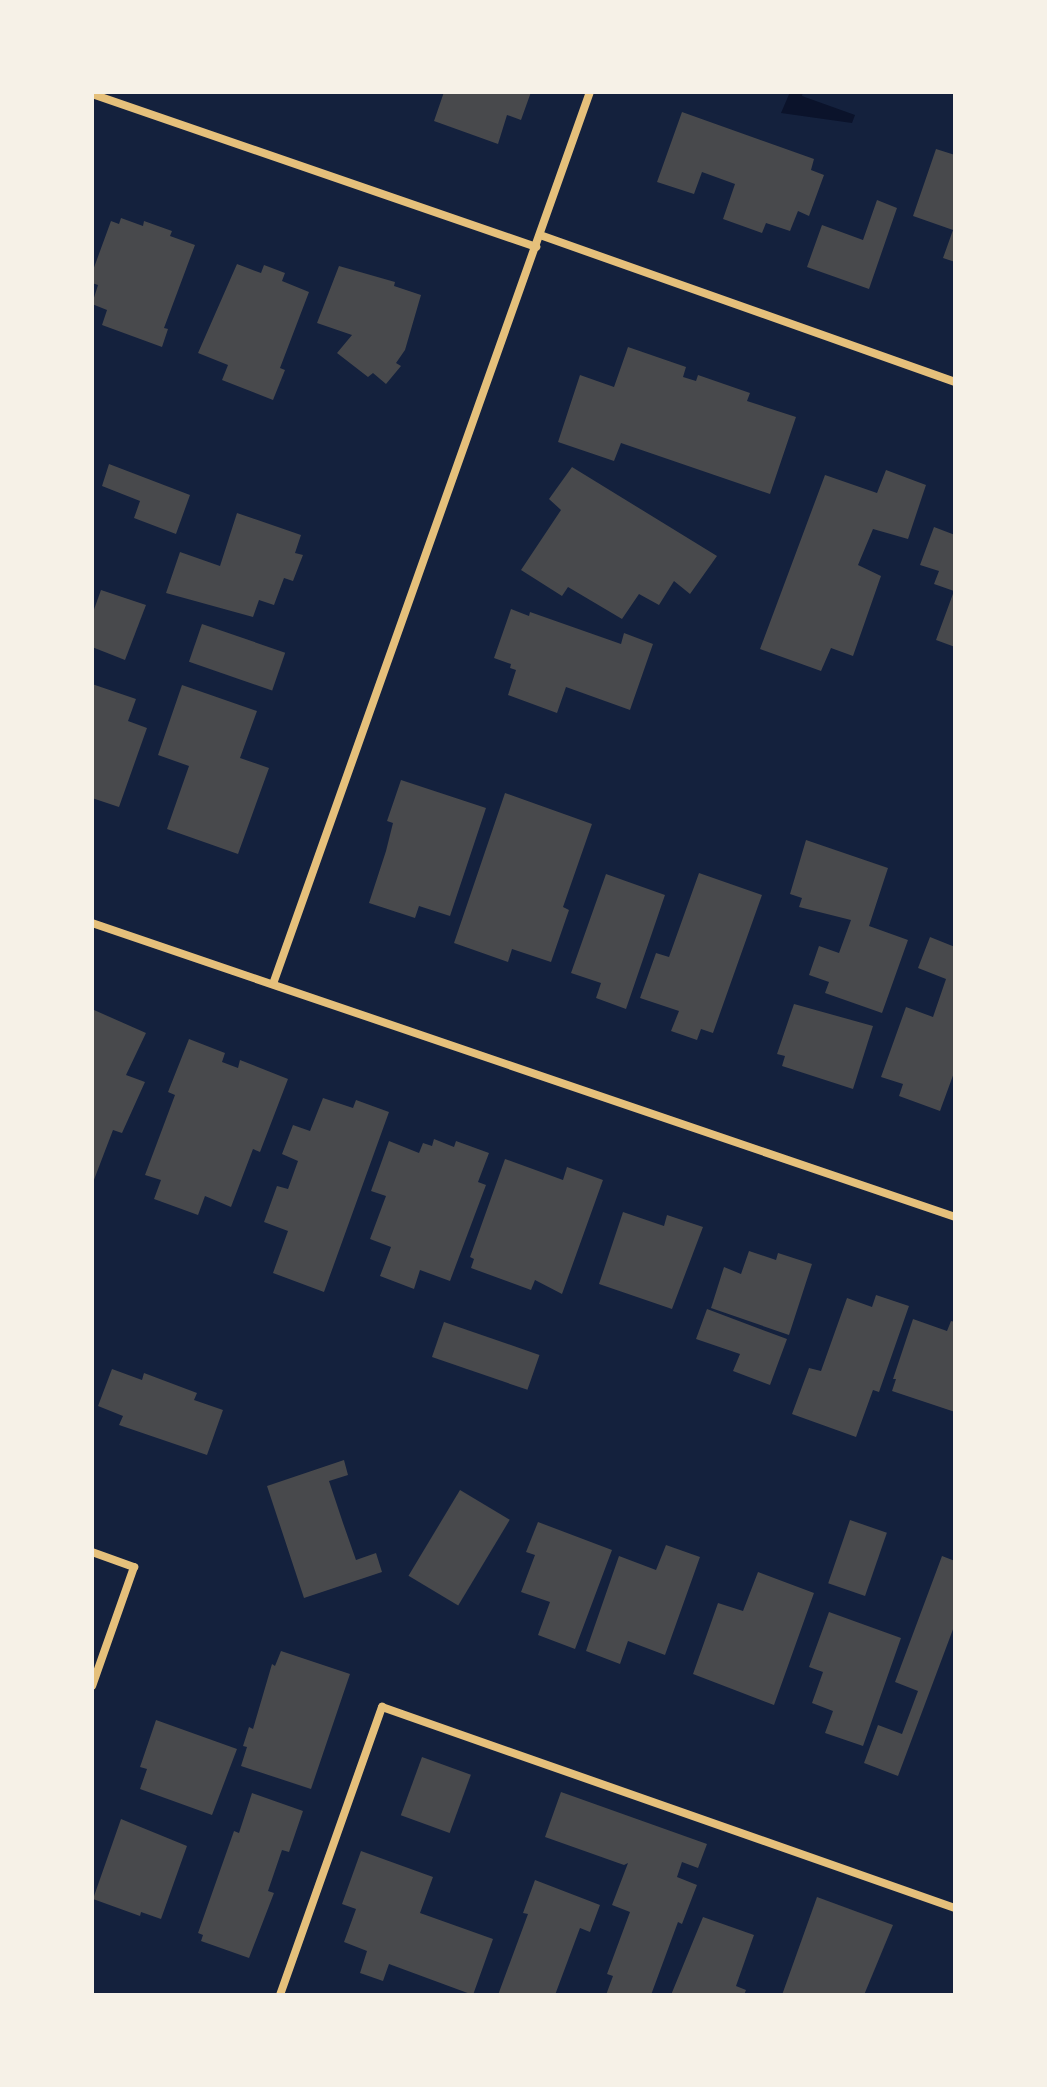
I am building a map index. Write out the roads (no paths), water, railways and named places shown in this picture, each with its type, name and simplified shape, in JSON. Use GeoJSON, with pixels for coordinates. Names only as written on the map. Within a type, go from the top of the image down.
{"type":"FeatureCollection","features":[{"type":"Feature","properties":{"kind":"street"},"geometry":{"type":"LineString","coordinates":[[273,984],[590,92]]}},
{"type":"Feature","properties":{"kind":"street"},"geometry":{"type":"LineString","coordinates":[[92,94],[536,247]]}},
{"type":"Feature","properties":{"kind":"street"},"geometry":{"type":"LineString","coordinates":[[540,235],[955,382]]}},
{"type":"Feature","properties":{"kind":"street"},"geometry":{"type":"LineString","coordinates":[[92,923],[955,1217]]}},
{"type":"Feature","properties":{"kind":"street"},"geometry":{"type":"LineString","coordinates":[[92,1552],[134,1567],[92,1686]]}},
{"type":"Feature","properties":{"kind":"street"},"geometry":{"type":"LineString","coordinates":[[280,1995],[382,1707],[955,1908]]}},
{"type":"Feature","properties":{"kind":"water"},"geometry":{"type":"Polygon","coordinates":[[[790,92],[803,92],[802,96],[855,115],[852,123],[781,113],[790,92]]]}}]}
